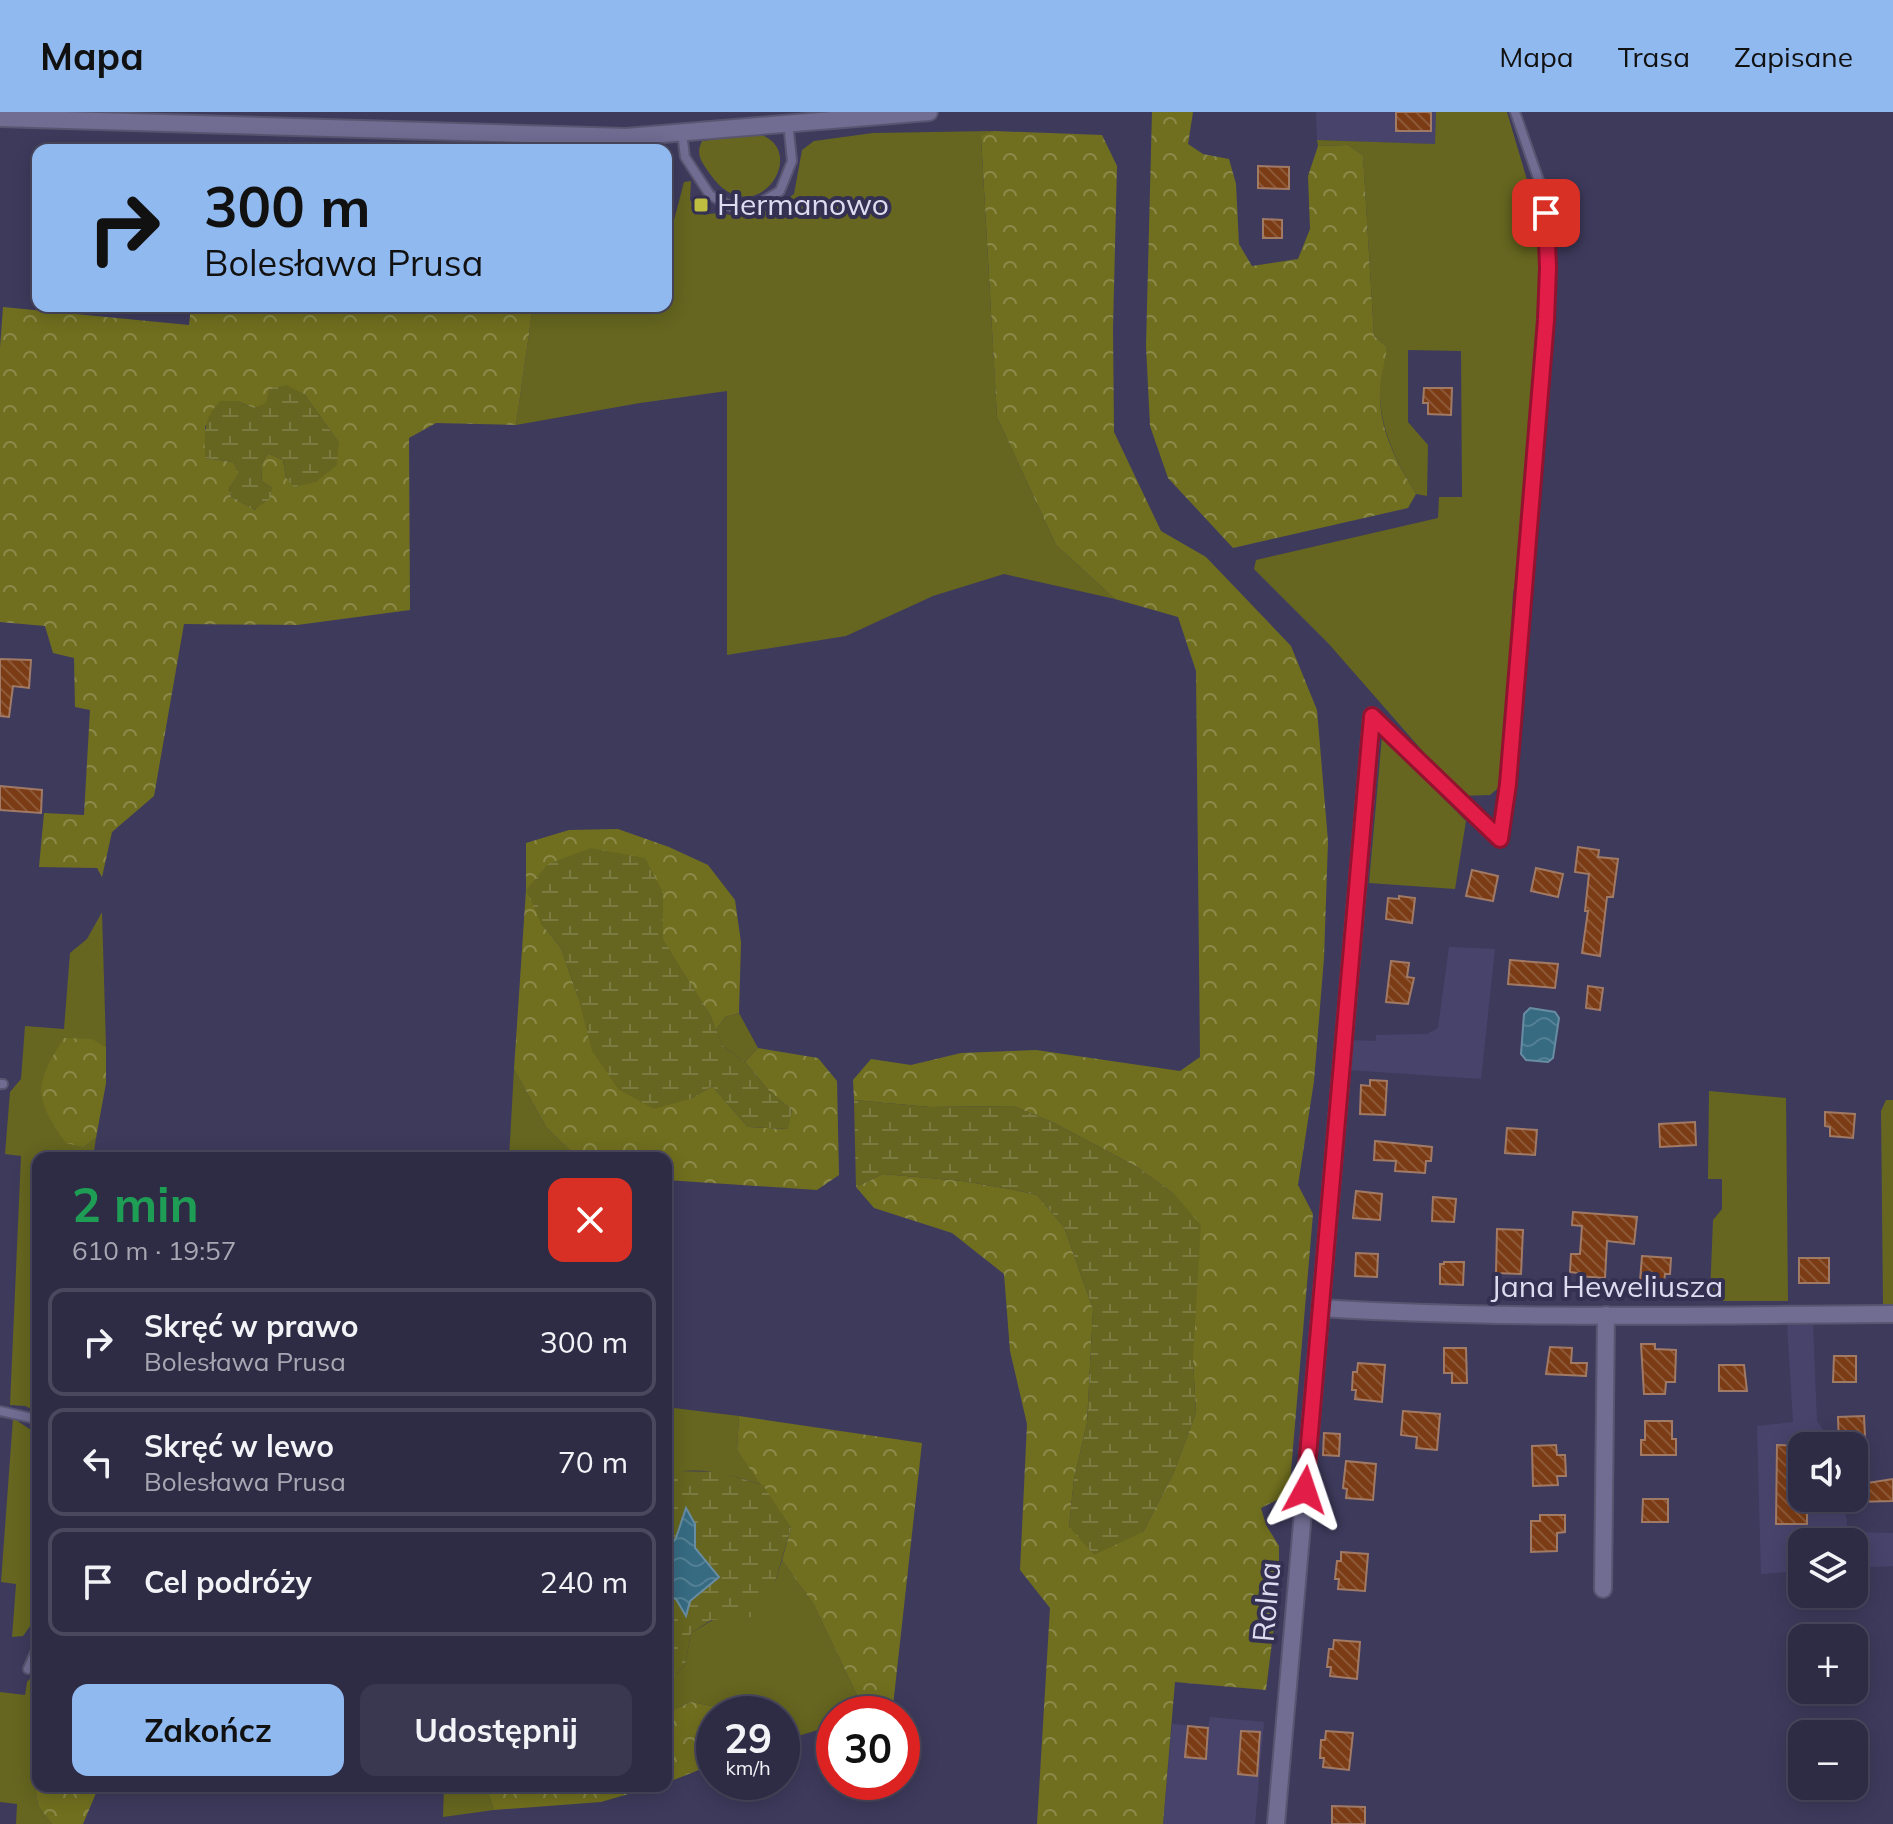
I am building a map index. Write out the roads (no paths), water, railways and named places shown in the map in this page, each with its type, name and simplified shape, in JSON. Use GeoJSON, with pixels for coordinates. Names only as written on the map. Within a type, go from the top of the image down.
{"type":"FeatureCollection","features":[{"type":"Feature","properties":{"kind":"street"},"geometry":{"type":"LineString","coordinates":[[0,118],[626,137],[929,112]]}},
{"type":"Feature","properties":{"kind":"street","name":"Rolna"},"geometry":{"type":"LineString","coordinates":[[1276,1824],[1372,716]]}},
{"type":"Feature","properties":{"kind":"street","name":"Jana Heweliusza"},"geometry":{"type":"LineString","coordinates":[[1321,1308],[1410,1314],[1893,1314]]}},
{"type":"Feature","properties":{"kind":"street"},"geometry":{"type":"LineString","coordinates":[[1603,1589],[1606,1315]]}},
{"type":"Feature","properties":{"kind":"lane"},"geometry":{"type":"LineString","coordinates":[[1372,716],[1500,839],[1508,784],[1548,268],[1544,195],[1515,112]]}},
{"type":"Feature","properties":{"kind":"lane"},"geometry":{"type":"LineString","coordinates":[[682,133],[685,157],[710,195],[730,206],[755,206],[780,191],[792,161],[788,122]]}},
{"type":"Feature","properties":{"kind":"lane"},"geometry":{"type":"LineString","coordinates":[[0,1411],[32,1418]]}},
{"type":"Feature","properties":{"kind":"lane"},"geometry":{"type":"LineString","coordinates":[[28,1669],[32,1660]]}},
{"type":"Feature","properties":{"kind":"water"},"geometry":{"type":"Polygon","coordinates":[[[1530,1008],[1555,1012],[1559,1018],[1553,1058],[1548,1062],[1526,1060],[1521,1054],[1524,1014],[1530,1008]]]}},
{"type":"Feature","properties":{"kind":"water"},"geometry":{"type":"Polygon","coordinates":[[[686,1508],[695,1524],[695,1548],[719,1577],[690,1601],[686,1616],[672,1597],[672,1543],[686,1508]]]}},
{"type":"Feature","properties":{"kind":"place","name":"Hermanowo"},"geometry":{"type":"Point","coordinates":[701,205]}}]}
